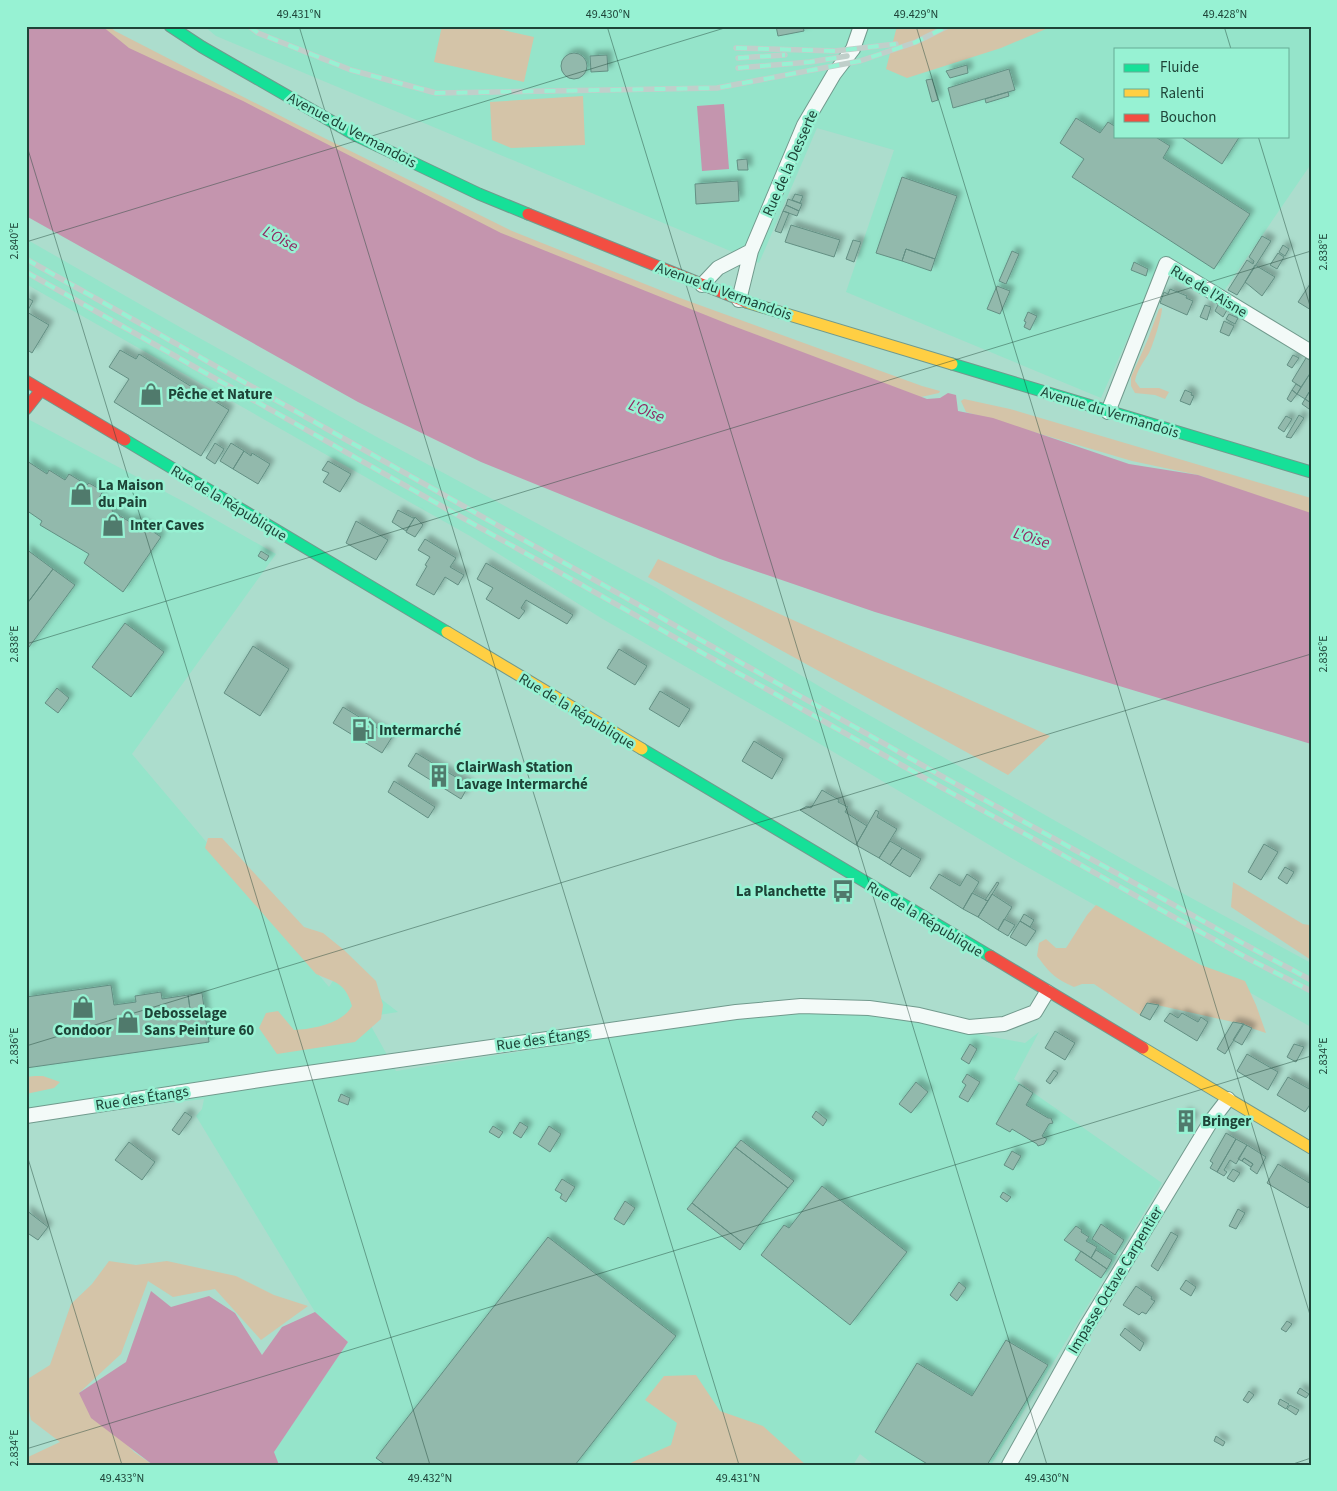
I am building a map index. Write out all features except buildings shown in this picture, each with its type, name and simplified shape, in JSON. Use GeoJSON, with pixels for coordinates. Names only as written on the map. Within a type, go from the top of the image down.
{"type":"FeatureCollection","features":[{"type":"Feature","properties":{"kind":"main road","name":"Avenue du Vermandois"},"geometry":{"type":"LineString","coordinates":[[170,26],[207,50],[357,136],[479,194],[738,300],[1311,472]]}},
{"type":"Feature","properties":{"kind":"main road","name":"Rue de la République"},"geometry":{"type":"LineString","coordinates":[[26,381],[1311,1148]]}},
{"type":"Feature","properties":{"kind":"main road"},"geometry":{"type":"LineString","coordinates":[[26,409],[41,390]]}},
{"type":"Feature","properties":{"kind":"street","name":"Rue de la Desserte"},"geometry":{"type":"LineString","coordinates":[[738,300],[751,251],[804,125],[834,74],[853,49],[861,26]]}},
{"type":"Feature","properties":{"kind":"street"},"geometry":{"type":"LineString","coordinates":[[702,285],[718,268],[751,251]]}},
{"type":"Feature","properties":{"kind":"street","name":"Rue de l'Aisne"},"geometry":{"type":"LineString","coordinates":[[1108,412],[1166,264],[1311,352]]}},
{"type":"Feature","properties":{"kind":"street","name":"Rue des Étangs"},"geometry":{"type":"LineString","coordinates":[[26,1116],[273,1078],[736,1012],[801,1006],[869,1008],[919,1015],[969,1027],[1004,1024],[1035,1012],[1047,992]]}},
{"type":"Feature","properties":{"kind":"street","name":"Impasse Octave Carpentier"},"geometry":{"type":"LineString","coordinates":[[1009,1465],[1086,1327],[1210,1122],[1228,1099]]}},
{"type":"Feature","properties":{"kind":"shaded area"},"geometry":{"type":"Polygon","coordinates":[[[91,26],[109,26],[115,31],[302,127],[512,231],[680,298],[940,391],[939,393],[912,399],[622,291],[207,95],[91,26]]]}},
{"type":"Feature","properties":{"kind":"shaded area"},"geometry":{"type":"Polygon","coordinates":[[[204,26],[1311,26],[1311,164],[1224,291],[1164,257],[1101,398],[846,292],[894,150],[817,128],[759,263],[216,36],[204,26]]]}},
{"type":"Feature","properties":{"kind":"shaded area"},"geometry":{"type":"Polygon","coordinates":[[[442,26],[485,26],[534,37],[524,82],[434,62],[442,26]]]}},
{"type":"Feature","properties":{"kind":"shaded area"},"geometry":{"type":"Polygon","coordinates":[[[897,26],[1053,26],[1001,48],[907,78],[886,69],[897,26]]]}},
{"type":"Feature","properties":{"kind":"shaded area"},"geometry":{"type":"Polygon","coordinates":[[[583,96],[585,145],[511,148],[492,140],[490,102],[583,96]]]}},
{"type":"Feature","properties":{"kind":"shaded area"},"geometry":{"type":"Polygon","coordinates":[[[26,239],[375,436],[655,587],[832,694],[1184,894],[1311,963],[1311,1027],[1013,859],[805,735],[601,618],[470,536],[26,284],[26,239]]]}},
{"type":"Feature","properties":{"kind":"shaded area"},"geometry":{"type":"Polygon","coordinates":[[[1162,308],[1153,344],[1135,381],[1140,388],[1159,388],[1169,392],[1165,399],[1155,395],[1135,393],[1131,386],[1131,377],[1159,309],[1162,308]]]}},
{"type":"Feature","properties":{"kind":"shaded area"},"geometry":{"type":"Polygon","coordinates":[[[964,399],[1010,409],[1311,498],[1311,515],[1198,475],[1132,461],[966,412],[961,401],[964,399]]]}},
{"type":"Feature","properties":{"kind":"shaded area"},"geometry":{"type":"Polygon","coordinates":[[[26,418],[188,504],[276,554],[132,754],[329,987],[341,968],[398,1012],[366,1017],[396,1071],[752,1015],[811,1011],[884,1016],[1025,1043],[1039,1032],[1014,1079],[1162,1183],[991,1465],[874,1465],[860,1454],[853,1465],[268,1465],[266,1463],[348,1342],[315,1312],[196,1116],[202,1109],[204,1099],[26,1119],[26,418]]]}},
{"type":"Feature","properties":{"kind":"shaded area"},"geometry":{"type":"Polygon","coordinates":[[[658,559],[1050,736],[1008,775],[648,577],[658,559]]]}},
{"type":"Feature","properties":{"kind":"shaded area"},"geometry":{"type":"Polygon","coordinates":[[[208,838],[222,838],[304,927],[323,933],[376,981],[383,1005],[381,1019],[355,1042],[277,1054],[259,1028],[266,1013],[278,1011],[294,1030],[318,1027],[334,1021],[352,1006],[343,988],[339,984],[316,974],[205,848],[208,838]]]}},
{"type":"Feature","properties":{"kind":"shaded area"},"geometry":{"type":"Polygon","coordinates":[[[1233,882],[1303,924],[1311,924],[1311,960],[1231,907],[1233,882]]]}},
{"type":"Feature","properties":{"kind":"shaded area"},"geometry":{"type":"Polygon","coordinates":[[[1096,905],[1201,965],[1245,981],[1266,1033],[1233,1022],[1148,1003],[1140,1015],[1094,984],[1082,984],[1074,987],[1057,978],[1037,956],[1039,943],[1046,939],[1056,948],[1066,948],[1087,915],[1096,905]]]}},
{"type":"Feature","properties":{"kind":"shaded area"},"geometry":{"type":"Polygon","coordinates":[[[43,1076],[60,1082],[54,1088],[26,1094],[26,1077],[43,1076]]]}},
{"type":"Feature","properties":{"kind":"shaded area"},"geometry":{"type":"Polygon","coordinates":[[[109,1261],[136,1265],[167,1261],[236,1276],[274,1295],[308,1306],[261,1340],[215,1289],[173,1297],[148,1281],[121,1354],[79,1393],[134,1452],[153,1465],[26,1465],[26,1458],[60,1442],[31,1420],[26,1395],[26,1380],[50,1365],[71,1304],[92,1284],[109,1261]]]}},
{"type":"Feature","properties":{"kind":"shaded area"},"geometry":{"type":"Polygon","coordinates":[[[696,1375],[720,1411],[763,1426],[806,1465],[626,1465],[671,1445],[677,1423],[645,1400],[664,1376],[696,1375]]]}},
{"type":"Feature","properties":{"kind":"water","name":"L'Oise"},"geometry":{"type":"Polygon","coordinates":[[[26,26],[102,26],[129,48],[243,101],[501,233],[728,324],[927,399],[940,398],[948,393],[956,395],[958,411],[993,418],[1129,464],[1198,475],[1311,513],[1311,744],[875,612],[720,559],[481,462],[358,402],[26,216],[26,26]]]}},
{"type":"Feature","properties":{"kind":"water"},"geometry":{"type":"Polygon","coordinates":[[[724,104],[729,169],[702,171],[697,106],[724,104]]]}},
{"type":"Feature","properties":{"kind":"water"},"geometry":{"type":"Polygon","coordinates":[[[151,1291],[171,1307],[209,1296],[235,1313],[262,1355],[282,1327],[315,1312],[348,1342],[274,1452],[279,1465],[153,1465],[91,1418],[79,1393],[126,1362],[151,1291]]]}},
{"type":"Feature","properties":{"kind":"railway"},"geometry":{"type":"LineString","coordinates":[[249,26],[258,33],[351,70],[436,93],[717,88],[860,61],[916,42],[948,26]]}},
{"type":"Feature","properties":{"kind":"railway"},"geometry":{"type":"LineString","coordinates":[[736,48],[835,51],[896,44]]}},
{"type":"Feature","properties":{"kind":"railway"},"geometry":{"type":"LineString","coordinates":[[738,58],[785,55]]}},
{"type":"Feature","properties":{"kind":"railway"},"geometry":{"type":"LineString","coordinates":[[738,68],[810,62],[847,56]]}},
{"type":"Feature","properties":{"kind":"railway"},"geometry":{"type":"LineString","coordinates":[[26,259],[945,778],[1311,980]]}},
{"type":"Feature","properties":{"kind":"railway"},"geometry":{"type":"LineString","coordinates":[[26,272],[905,767],[1249,959],[1311,991]]}},
{"type":"Feature","properties":{"kind":"traffic: fast"},"geometry":{"type":"LineString","coordinates":[[170,26],[202,47],[357,136],[479,194],[528,214]]}},
{"type":"Feature","properties":{"kind":"traffic: fast"},"geometry":{"type":"LineString","coordinates":[[952,364],[1311,472]]}},
{"type":"Feature","properties":{"kind":"traffic: fast"},"geometry":{"type":"LineString","coordinates":[[125,440],[447,632]]}},
{"type":"Feature","properties":{"kind":"traffic: fast"},"geometry":{"type":"LineString","coordinates":[[642,749],[990,956]]}},
{"type":"Feature","properties":{"kind":"traffic: slow"},"geometry":{"type":"LineString","coordinates":[[746,302],[952,364]]}},
{"type":"Feature","properties":{"kind":"traffic: slow"},"geometry":{"type":"LineString","coordinates":[[447,632],[642,749]]}},
{"type":"Feature","properties":{"kind":"traffic: slow"},"geometry":{"type":"LineString","coordinates":[[1143,1048],[1311,1148]]}},
{"type":"Feature","properties":{"kind":"traffic: jam"},"geometry":{"type":"LineString","coordinates":[[528,214],[746,302]]}},
{"type":"Feature","properties":{"kind":"traffic: jam"},"geometry":{"type":"LineString","coordinates":[[26,381],[125,440]]}},
{"type":"Feature","properties":{"kind":"traffic: jam"},"geometry":{"type":"LineString","coordinates":[[26,409],[41,390]]}},
{"type":"Feature","properties":{"kind":"traffic: jam"},"geometry":{"type":"LineString","coordinates":[[990,956],[1143,1048]]}},
{"type":"Feature","properties":{"kind":"place","name":"Pêche et Nature"},"geometry":{"type":"Point","coordinates":[151,394]}},
{"type":"Feature","properties":{"kind":"place","name":"La Maison du Pain"},"geometry":{"type":"Point","coordinates":[81,494]}},
{"type":"Feature","properties":{"kind":"place","name":"Inter Caves"},"geometry":{"type":"Point","coordinates":[113,525]}},
{"type":"Feature","properties":{"kind":"place","name":"Intermarché"},"geometry":{"type":"Point","coordinates":[363,730]}},
{"type":"Feature","properties":{"kind":"place","name":"ClairWash Station Lavage Intermarché"},"geometry":{"type":"Point","coordinates":[439,776]}},
{"type":"Feature","properties":{"kind":"place","name":"La Planchette"},"geometry":{"type":"Point","coordinates":[843,891]}},
{"type":"Feature","properties":{"kind":"place","name":"Condoor"},"geometry":{"type":"Point","coordinates":[83,1007]}},
{"type":"Feature","properties":{"kind":"place","name":"Debosselage Sans Peinture 60"},"geometry":{"type":"Point","coordinates":[128,1022]}},
{"type":"Feature","properties":{"kind":"place","name":"Bringer"},"geometry":{"type":"Point","coordinates":[1186,1121]}}]}
